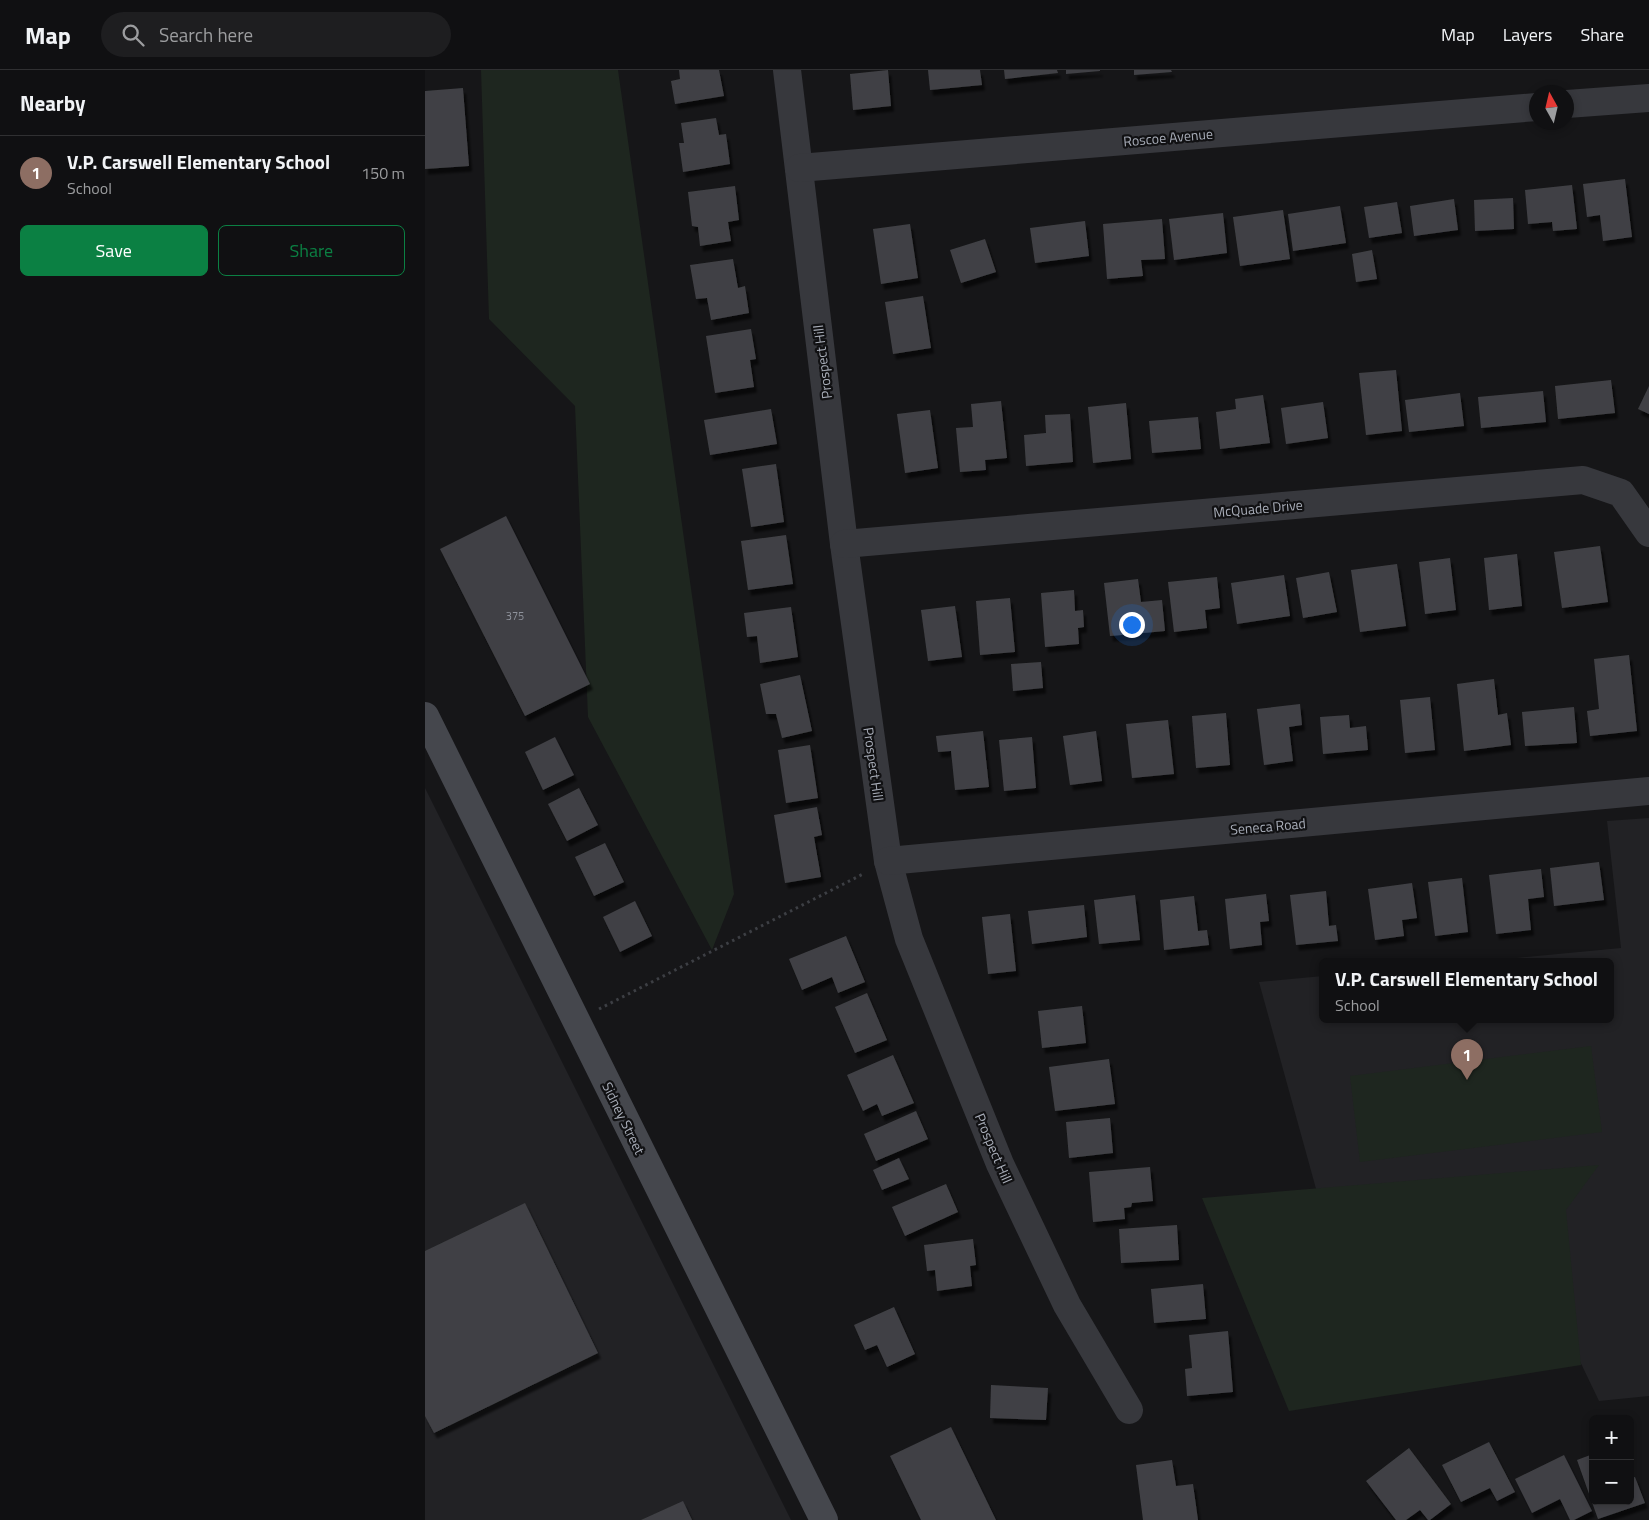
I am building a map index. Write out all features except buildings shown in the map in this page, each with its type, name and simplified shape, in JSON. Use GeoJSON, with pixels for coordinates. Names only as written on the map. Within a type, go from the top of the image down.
{"type":"FeatureCollection","features":[{"type":"Feature","properties":{"kind":"main road","name":"Sidney Street"},"geometry":{"type":"LineString","coordinates":[[425,716],[824,1520]]}},
{"type":"Feature","properties":{"kind":"street","name":"Prospect Hill"},"geometry":{"type":"LineString","coordinates":[[787,70],[844,544],[888,861],[909,939],[1000,1164],[1067,1305],[1129,1410]]}},
{"type":"Feature","properties":{"kind":"street"},"geometry":{"type":"LineString","coordinates":[[1574,103],[1649,98]]}},
{"type":"Feature","properties":{"kind":"street","name":"Roscoe Avenue"},"geometry":{"type":"LineString","coordinates":[[799,168],[1529,108]]}},
{"type":"Feature","properties":{"kind":"street","name":"McQuade Drive"},"geometry":{"type":"LineString","coordinates":[[844,544],[1583,480],[1621,494],[1649,533]]}},
{"type":"Feature","properties":{"kind":"street","name":"Seneca Road"},"geometry":{"type":"LineString","coordinates":[[888,861],[1649,791]]}},
{"type":"Feature","properties":{"kind":"path"},"geometry":{"type":"LineString","coordinates":[[614,1001],[888,861]]}},
{"type":"Feature","properties":{"kind":"shaded area"},"geometry":{"type":"Polygon","coordinates":[[[481,70],[618,70],[734,894],[712,950],[588,717],[575,406],[489,319],[481,70]]]}},
{"type":"Feature","properties":{"kind":"shaded area"},"geometry":{"type":"Polygon","coordinates":[[[425,788],[791,1520],[425,1520],[425,788]]]}},
{"type":"Feature","properties":{"kind":"shaded area"},"geometry":{"type":"Polygon","coordinates":[[[1649,818],[1649,1396],[1599,1401],[1492,1178],[1318,1196],[1259,982],[1319,976],[1319,1023],[1614,1023],[1614,958],[1516,958],[1621,948],[1607,821],[1649,818]]]}},
{"type":"Feature","properties":{"kind":"shaded area"},"geometry":{"type":"Polygon","coordinates":[[[1591,1046],[1602,1132],[1360,1162],[1350,1076],[1591,1046]]]}},
{"type":"Feature","properties":{"kind":"shaded area"},"geometry":{"type":"Polygon","coordinates":[[[1599,1165],[1566,1210],[1581,1365],[1289,1411],[1202,1198],[1599,1165]]]}},
{"type":"Feature","properties":{"kind":"place","name":"V.P. Carswell Elementary School"},"geometry":{"type":"Point","coordinates":[1467,1080]}}]}
